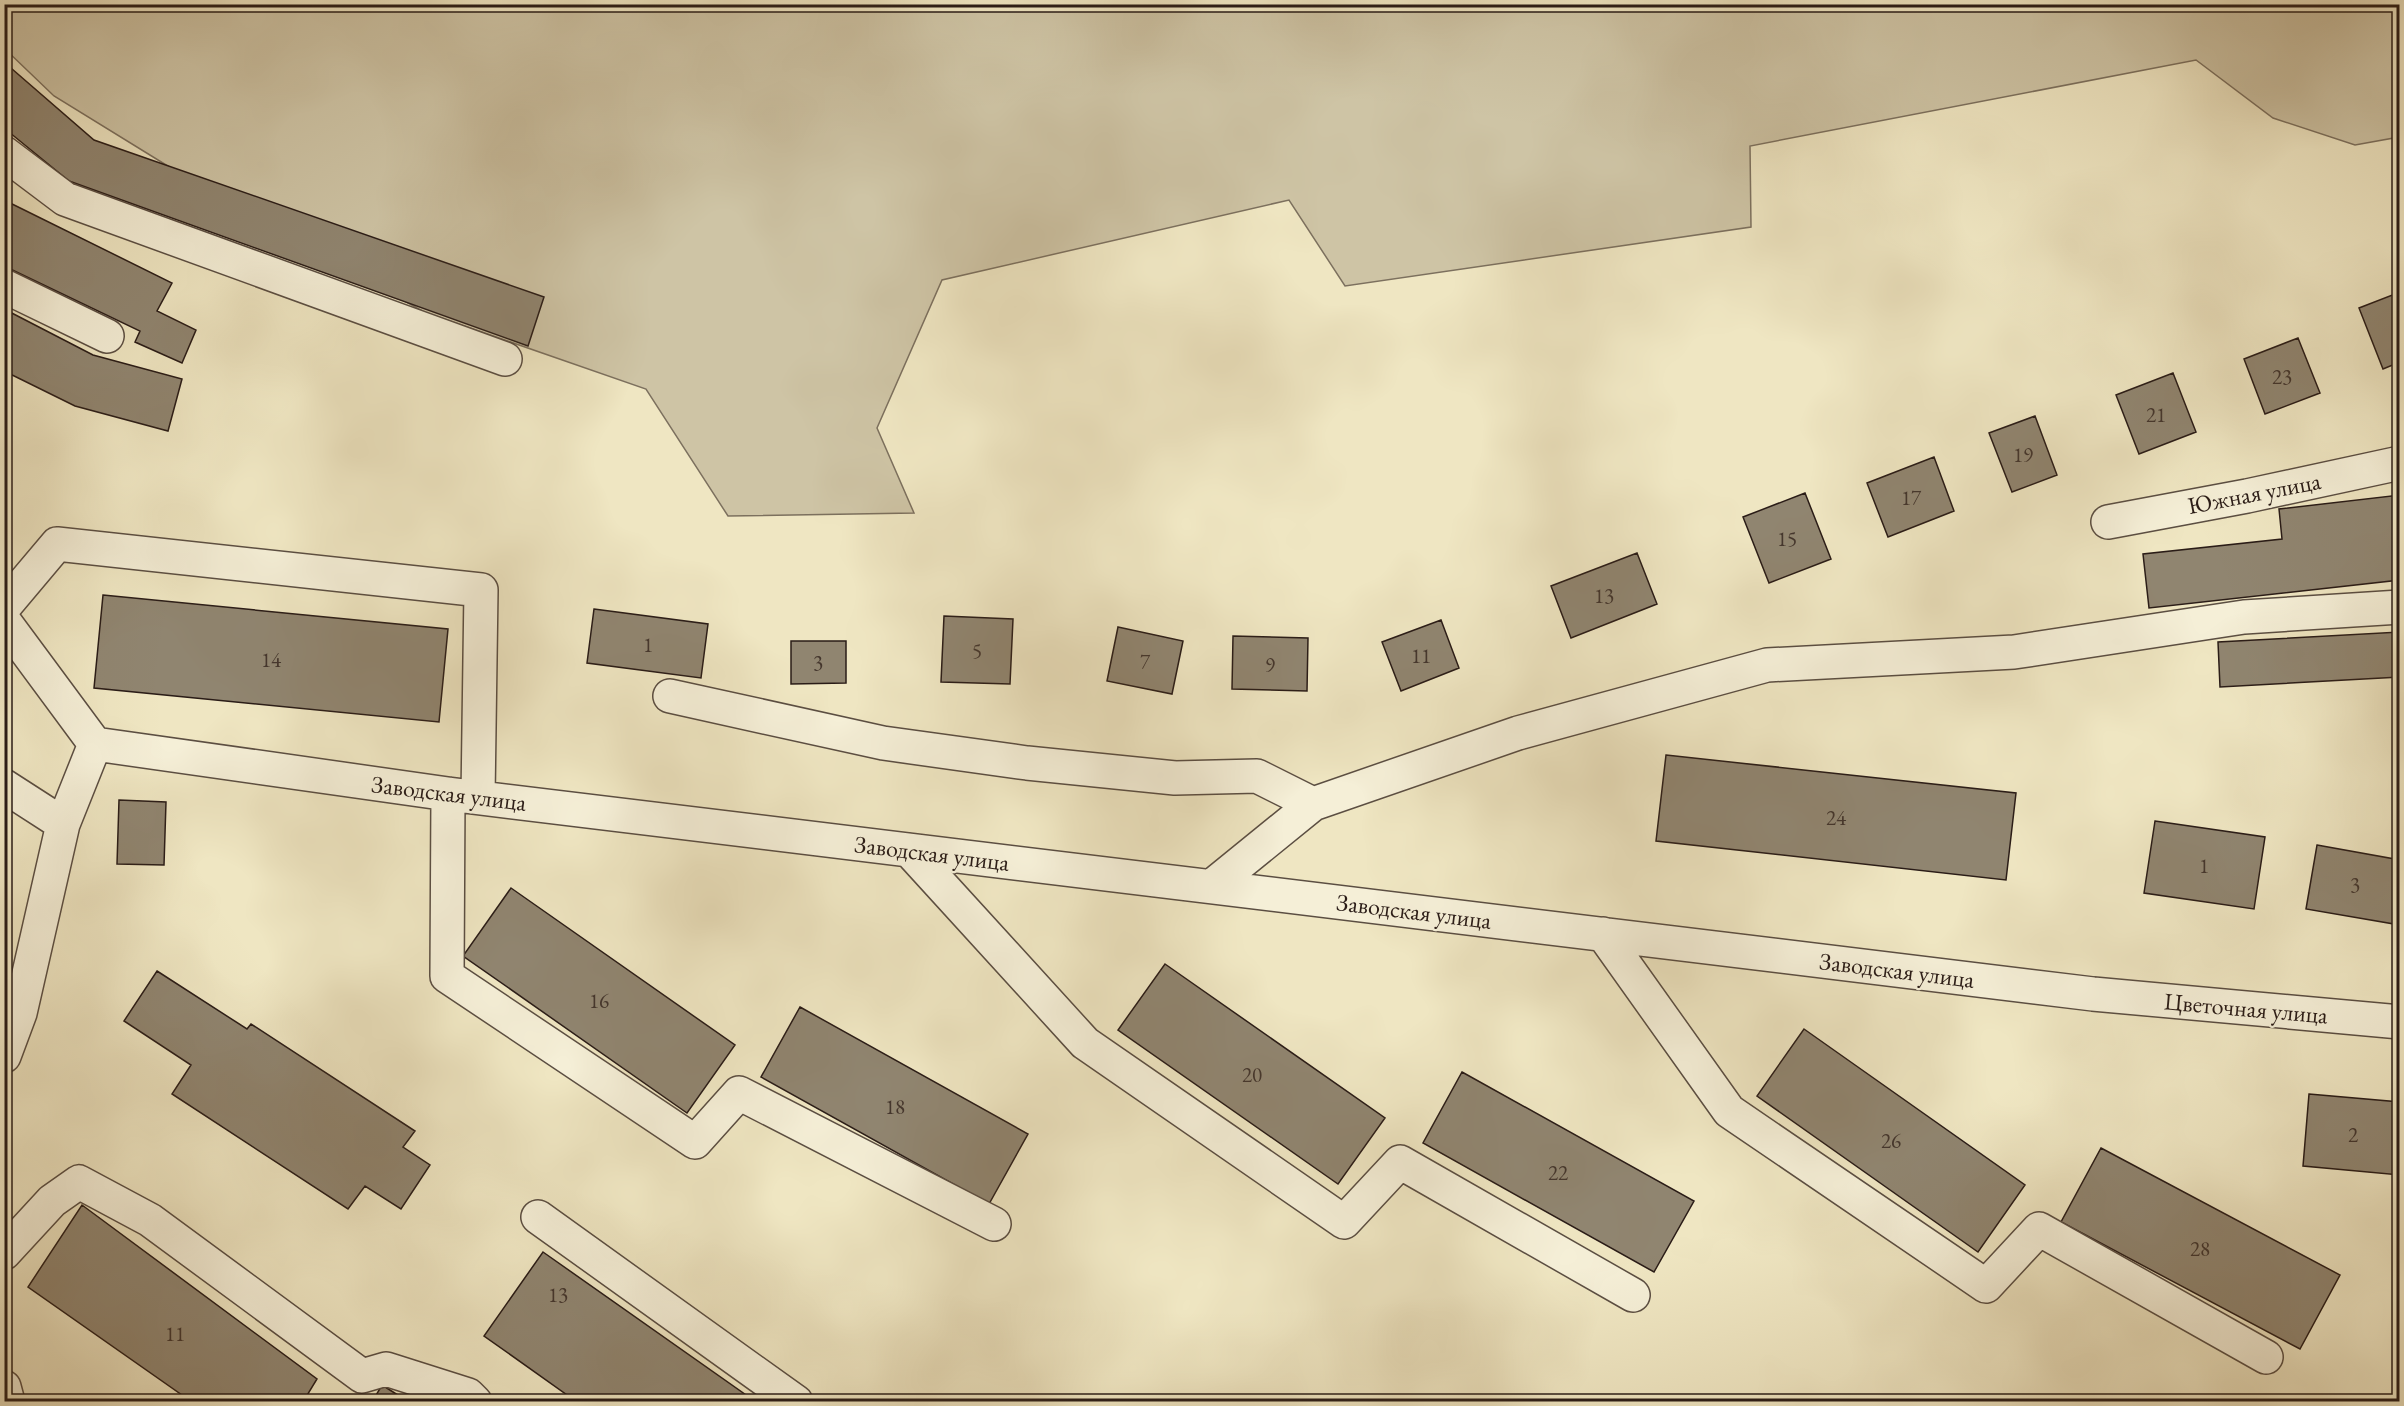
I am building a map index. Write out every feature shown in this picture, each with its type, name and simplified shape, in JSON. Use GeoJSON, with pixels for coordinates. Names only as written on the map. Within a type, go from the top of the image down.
{"type":"FeatureCollection","features":[{"type":"Feature","properties":{"kind":"street"},"geometry":{"type":"LineString","coordinates":[[4,153],[66,199],[505,359]]}},
{"type":"Feature","properties":{"kind":"street"},"geometry":{"type":"LineString","coordinates":[[4,286],[107,336]]}},
{"type":"Feature","properties":{"kind":"street","name":"Южная улица"},"geometry":{"type":"LineString","coordinates":[[2108,522],[2247,496],[2400,463]]}},
{"type":"Feature","properties":{"kind":"street"},"geometry":{"type":"LineString","coordinates":[[4,607],[57,544],[481,590],[447,976],[695,1142],[739,1093],[994,1224]]}},
{"type":"Feature","properties":{"kind":"street"},"geometry":{"type":"LineString","coordinates":[[1212,886],[1313,804],[1518,734],[1767,665],[2014,652],[2244,617],[2400,607]]}},
{"type":"Feature","properties":{"kind":"street"},"geometry":{"type":"LineString","coordinates":[[4,621],[95,744],[63,824],[20,1013],[4,1056]]}},
{"type":"Feature","properties":{"kind":"street"},"geometry":{"type":"LineString","coordinates":[[670,696],[883,743],[949,753],[1175,778],[1257,776],[1313,804]]}},
{"type":"Feature","properties":{"kind":"street","name":"Заводская улица"},"geometry":{"type":"LineString","coordinates":[[95,744],[463,796],[2093,994]]}},
{"type":"Feature","properties":{"kind":"street"},"geometry":{"type":"LineString","coordinates":[[4,786],[63,824]]}},
{"type":"Feature","properties":{"kind":"street"},"geometry":{"type":"LineString","coordinates":[[909,850],[1085,1043],[1344,1222],[1400,1162],[1633,1295]]}},
{"type":"Feature","properties":{"kind":"street"},"geometry":{"type":"LineString","coordinates":[[1602,934],[1729,1111],[1986,1286],[2040,1229],[2266,1357]]}},
{"type":"Feature","properties":{"kind":"street","name":"Цветочная улица"},"geometry":{"type":"LineString","coordinates":[[2093,994],[2400,1022]]}},
{"type":"Feature","properties":{"kind":"street"},"geometry":{"type":"LineString","coordinates":[[4,1253],[52,1200],[79,1182],[150,1220],[362,1376],[386,1369],[468,1395],[475,1401]]}},
{"type":"Feature","properties":{"kind":"street"},"geometry":{"type":"LineString","coordinates":[[538,1217],[796,1401]]}},
{"type":"Feature","properties":{"kind":"street"},"geometry":{"type":"LineString","coordinates":[[4,1387],[8,1401]]}},
{"type":"Feature","properties":{"kind":"shaded area"},"geometry":{"type":"Polygon","coordinates":[[[4,5],[2399,5],[2399,137],[2355,145],[2273,118],[2196,60],[1750,146],[1751,227],[1345,286],[1289,200],[942,280],[877,428],[914,513],[728,516],[646,389],[424,312],[184,176],[54,96],[5,49],[4,5]]]}},
{"type":"Feature","properties":{"kind":"building"},"geometry":{"type":"Polygon","coordinates":[[[4,62],[94,140],[544,297],[528,346],[69,181],[4,128],[4,62]]]}},
{"type":"Feature","properties":{"kind":"building"},"geometry":{"type":"Polygon","coordinates":[[[4,200],[172,283],[157,311],[196,330],[182,363],[135,342],[140,331],[4,266],[4,200]]]}},
{"type":"Feature","properties":{"kind":"building"},"geometry":{"type":"Polygon","coordinates":[[[2400,292],[2400,362],[2383,369],[2359,308],[2400,292]]]}},
{"type":"Feature","properties":{"kind":"building"},"geometry":{"type":"Polygon","coordinates":[[[4,309],[93,355],[182,379],[168,431],[75,406],[4,371],[4,309]]]}},
{"type":"Feature","properties":{"kind":"building"},"geometry":{"type":"Polygon","coordinates":[[[2298,338],[2320,393],[2265,414],[2244,359],[2298,338]]]}},
{"type":"Feature","properties":{"kind":"building"},"geometry":{"type":"Polygon","coordinates":[[[2173,373],[2196,432],[2139,454],[2116,395],[2173,373]]]}},
{"type":"Feature","properties":{"kind":"building"},"geometry":{"type":"Polygon","coordinates":[[[2035,416],[2057,475],[2012,492],[1989,433],[2035,416]]]}},
{"type":"Feature","properties":{"kind":"building"},"geometry":{"type":"Polygon","coordinates":[[[1934,457],[1954,511],[1888,537],[1867,483],[1934,457]]]}},
{"type":"Feature","properties":{"kind":"building"},"geometry":{"type":"Polygon","coordinates":[[[1805,493],[1831,559],[1769,583],[1743,517],[1805,493]]]}},
{"type":"Feature","properties":{"kind":"building"},"geometry":{"type":"Polygon","coordinates":[[[2400,495],[2400,580],[2149,608],[2143,554],[2282,539],[2279,509],[2400,495]]]}},
{"type":"Feature","properties":{"kind":"building"},"geometry":{"type":"Polygon","coordinates":[[[1637,553],[1657,604],[1571,638],[1551,586],[1637,553]]]}},
{"type":"Feature","properties":{"kind":"building"},"geometry":{"type":"Polygon","coordinates":[[[103,595],[448,629],[439,722],[94,688],[103,595]]]}},
{"type":"Feature","properties":{"kind":"building"},"geometry":{"type":"Polygon","coordinates":[[[594,609],[708,624],[701,678],[587,663],[594,609]]]}},
{"type":"Feature","properties":{"kind":"building"},"geometry":{"type":"Polygon","coordinates":[[[944,616],[1013,619],[1010,684],[941,682],[944,616]]]}},
{"type":"Feature","properties":{"kind":"building"},"geometry":{"type":"Polygon","coordinates":[[[1441,620],[1459,668],[1401,691],[1382,642],[1441,620]]]}},
{"type":"Feature","properties":{"kind":"building"},"geometry":{"type":"Polygon","coordinates":[[[1118,627],[1183,641],[1172,694],[1107,681],[1118,627]]]}},
{"type":"Feature","properties":{"kind":"building"},"geometry":{"type":"Polygon","coordinates":[[[2400,632],[2400,677],[2220,687],[2218,642],[2400,632]]]}},
{"type":"Feature","properties":{"kind":"building"},"geometry":{"type":"Polygon","coordinates":[[[1233,636],[1308,638],[1307,691],[1232,689],[1233,636]]]}},
{"type":"Feature","properties":{"kind":"building"},"geometry":{"type":"Polygon","coordinates":[[[791,641],[846,641],[846,683],[791,684],[791,641]]]}},
{"type":"Feature","properties":{"kind":"building"},"geometry":{"type":"Polygon","coordinates":[[[1666,755],[2016,793],[2006,880],[1656,841],[1666,755]]]}},
{"type":"Feature","properties":{"kind":"building"},"geometry":{"type":"Polygon","coordinates":[[[119,800],[166,802],[164,865],[117,864],[119,800]]]}},
{"type":"Feature","properties":{"kind":"building"},"geometry":{"type":"Polygon","coordinates":[[[2155,821],[2265,837],[2254,909],[2144,893],[2155,821]]]}},
{"type":"Feature","properties":{"kind":"building"},"geometry":{"type":"Polygon","coordinates":[[[2317,845],[2400,860],[2400,925],[2306,909],[2317,845]]]}},
{"type":"Feature","properties":{"kind":"building"},"geometry":{"type":"Polygon","coordinates":[[[511,888],[735,1045],[687,1113],[463,956],[511,888]]]}},
{"type":"Feature","properties":{"kind":"building"},"geometry":{"type":"Polygon","coordinates":[[[1165,964],[1385,1118],[1338,1184],[1118,1030],[1165,964]]]}},
{"type":"Feature","properties":{"kind":"building"},"geometry":{"type":"Polygon","coordinates":[[[157,971],[247,1029],[251,1024],[415,1131],[403,1147],[430,1165],[401,1209],[365,1186],[348,1209],[172,1094],[191,1065],[124,1021],[157,971]]]}},
{"type":"Feature","properties":{"kind":"building"},"geometry":{"type":"Polygon","coordinates":[[[800,1007],[1028,1134],[989,1204],[761,1077],[800,1007]]]}},
{"type":"Feature","properties":{"kind":"building"},"geometry":{"type":"Polygon","coordinates":[[[1804,1029],[2025,1185],[1978,1252],[1757,1096],[1804,1029]]]}},
{"type":"Feature","properties":{"kind":"building"},"geometry":{"type":"Polygon","coordinates":[[[1462,1072],[1694,1201],[1654,1272],[1423,1143],[1462,1072]]]}},
{"type":"Feature","properties":{"kind":"building"},"geometry":{"type":"Polygon","coordinates":[[[2309,1094],[2400,1102],[2400,1175],[2303,1166],[2309,1094]]]}},
{"type":"Feature","properties":{"kind":"building"},"geometry":{"type":"Polygon","coordinates":[[[2101,1148],[2340,1275],[2300,1349],[2061,1222],[2101,1148]]]}},
{"type":"Feature","properties":{"kind":"building"},"geometry":{"type":"Polygon","coordinates":[[[82,1205],[317,1379],[303,1402],[192,1402],[28,1287],[82,1205]]]}},
{"type":"Feature","properties":{"kind":"building"},"geometry":{"type":"Polygon","coordinates":[[[543,1252],[756,1402],[577,1402],[484,1336],[543,1252]]]}},
{"type":"Feature","properties":{"kind":"building"},"geometry":{"type":"Polygon","coordinates":[[[382,1385],[409,1402],[372,1402],[382,1385]]]}}]}
